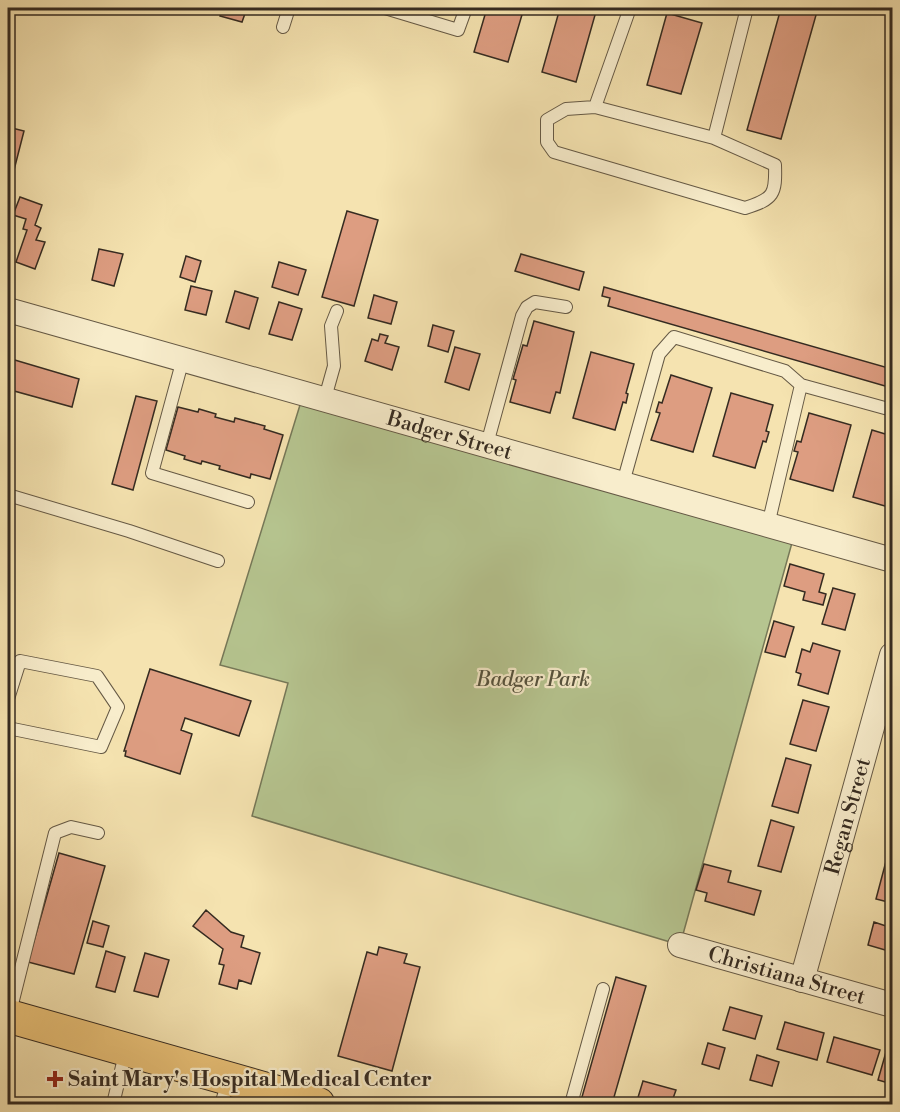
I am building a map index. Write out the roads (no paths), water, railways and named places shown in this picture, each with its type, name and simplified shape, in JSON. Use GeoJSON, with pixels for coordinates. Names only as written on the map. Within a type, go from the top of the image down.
{"type":"FeatureCollection","features":[{"type":"Feature","properties":{"kind":"main road"},"geometry":{"type":"LineString","coordinates":[[8,1017],[126,1050],[225,1092],[318,1104]]}},
{"type":"Feature","properties":{"kind":"street","name":"Badger Street"},"geometry":{"type":"LineString","coordinates":[[8,310],[892,560]]}},
{"type":"Feature","properties":{"kind":"street","name":"Regan Street"},"geometry":{"type":"LineString","coordinates":[[802,980],[892,655]]}},
{"type":"Feature","properties":{"kind":"street","name":"Christiana Street"},"geometry":{"type":"LineString","coordinates":[[680,945],[892,1005]]}},
{"type":"Feature","properties":{"kind":"lane"},"geometry":{"type":"LineString","coordinates":[[283,27],[289,8]]}},
{"type":"Feature","properties":{"kind":"lane"},"geometry":{"type":"LineString","coordinates":[[386,8],[458,30],[466,8]]}},
{"type":"Feature","properties":{"kind":"lane"},"geometry":{"type":"LineString","coordinates":[[595,107],[630,8]]}},
{"type":"Feature","properties":{"kind":"lane"},"geometry":{"type":"LineString","coordinates":[[714,138],[747,8]]}},
{"type":"Feature","properties":{"kind":"lane"},"geometry":{"type":"LineString","coordinates":[[595,107],[714,138],[775,165],[776,186],[765,202],[745,208],[554,152],[547,142],[548,120],[566,109],[595,107]]}},
{"type":"Feature","properties":{"kind":"lane"},"geometry":{"type":"LineString","coordinates":[[487,444],[512,350],[527,307],[535,302],[566,307]]}},
{"type":"Feature","properties":{"kind":"lane"},"geometry":{"type":"LineString","coordinates":[[325,398],[334,366],[331,326],[337,311]]}},
{"type":"Feature","properties":{"kind":"lane"},"geometry":{"type":"LineString","coordinates":[[623,483],[659,354],[674,337],[785,371],[801,386],[892,410]]}},
{"type":"Feature","properties":{"kind":"lane"},"geometry":{"type":"LineString","coordinates":[[183,359],[152,473],[248,502]]}},
{"type":"Feature","properties":{"kind":"lane"},"geometry":{"type":"LineString","coordinates":[[768,525],[801,386]]}},
{"type":"Feature","properties":{"kind":"lane"},"geometry":{"type":"LineString","coordinates":[[8,495],[129,531],[218,561]]}},
{"type":"Feature","properties":{"kind":"lane"},"geometry":{"type":"LineString","coordinates":[[8,699],[20,661],[97,676],[118,707],[101,747],[8,728]]}},
{"type":"Feature","properties":{"kind":"lane"},"geometry":{"type":"LineString","coordinates":[[8,1017],[56,832],[71,827],[98,833]]}},
{"type":"Feature","properties":{"kind":"lane"},"geometry":{"type":"LineString","coordinates":[[571,1104],[603,989]]}},
{"type":"Feature","properties":{"kind":"lane"},"geometry":{"type":"LineString","coordinates":[[113,1104],[126,1050]]}},
{"type":"Feature","properties":{"kind":"place","name":"Saint Mary's Hospital Medical Center"},"geometry":{"type":"Point","coordinates":[55,1079]}},
{"type":"Feature","properties":{"kind":"park label","name":"Badger Park"},"geometry":{"type":"Point","coordinates":[533,679]}}]}
